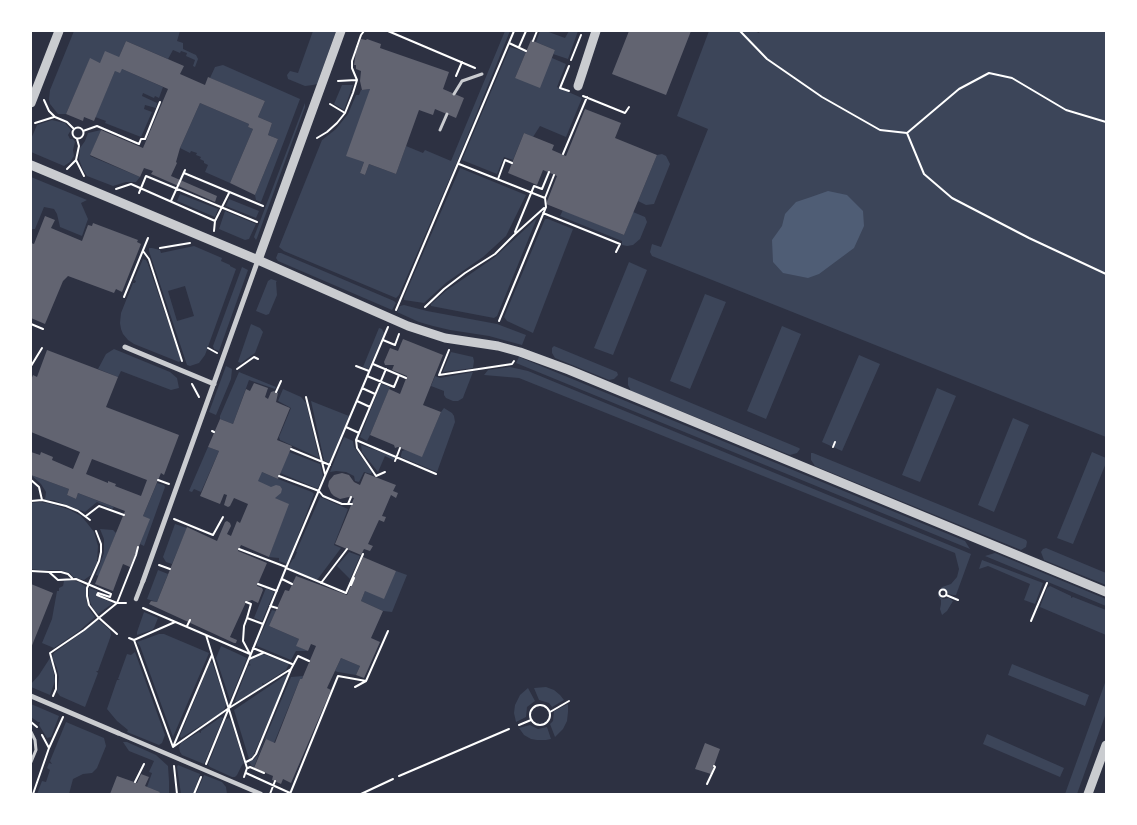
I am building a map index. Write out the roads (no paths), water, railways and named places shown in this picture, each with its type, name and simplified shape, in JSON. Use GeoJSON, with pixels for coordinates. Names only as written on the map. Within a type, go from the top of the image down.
{"type":"FeatureCollection","features":[{"type":"Feature","properties":{"kind":"street"},"geometry":{"type":"LineString","coordinates":[[31,103],[59,31]]}},
{"type":"Feature","properties":{"kind":"street"},"geometry":{"type":"LineString","coordinates":[[136,599],[341,31]]}},
{"type":"Feature","properties":{"kind":"street"},"geometry":{"type":"LineString","coordinates":[[577,91],[596,31]]}},
{"type":"Feature","properties":{"kind":"street"},"geometry":{"type":"LineString","coordinates":[[31,165],[258,260],[408,326],[445,338],[498,346],[520,352],[569,370],[1106,592]]}},
{"type":"Feature","properties":{"kind":"street"},"geometry":{"type":"LineString","coordinates":[[125,348],[214,384]]}},
{"type":"Feature","properties":{"kind":"street"},"geometry":{"type":"LineString","coordinates":[[31,696],[261,794]]}},
{"type":"Feature","properties":{"kind":"street"},"geometry":{"type":"LineString","coordinates":[[1088,794],[1106,745]]}},
{"type":"Feature","properties":{"kind":"lane"},"geometry":{"type":"LineString","coordinates":[[454,94],[462,81],[482,74]]}},
{"type":"Feature","properties":{"kind":"lane"},"geometry":{"type":"LineString","coordinates":[[440,130],[447,114]]}},
{"type":"Feature","properties":{"kind":"lane"},"geometry":{"type":"LineString","coordinates":[[31,732],[35,740],[36,750],[31,762]]}}]}
